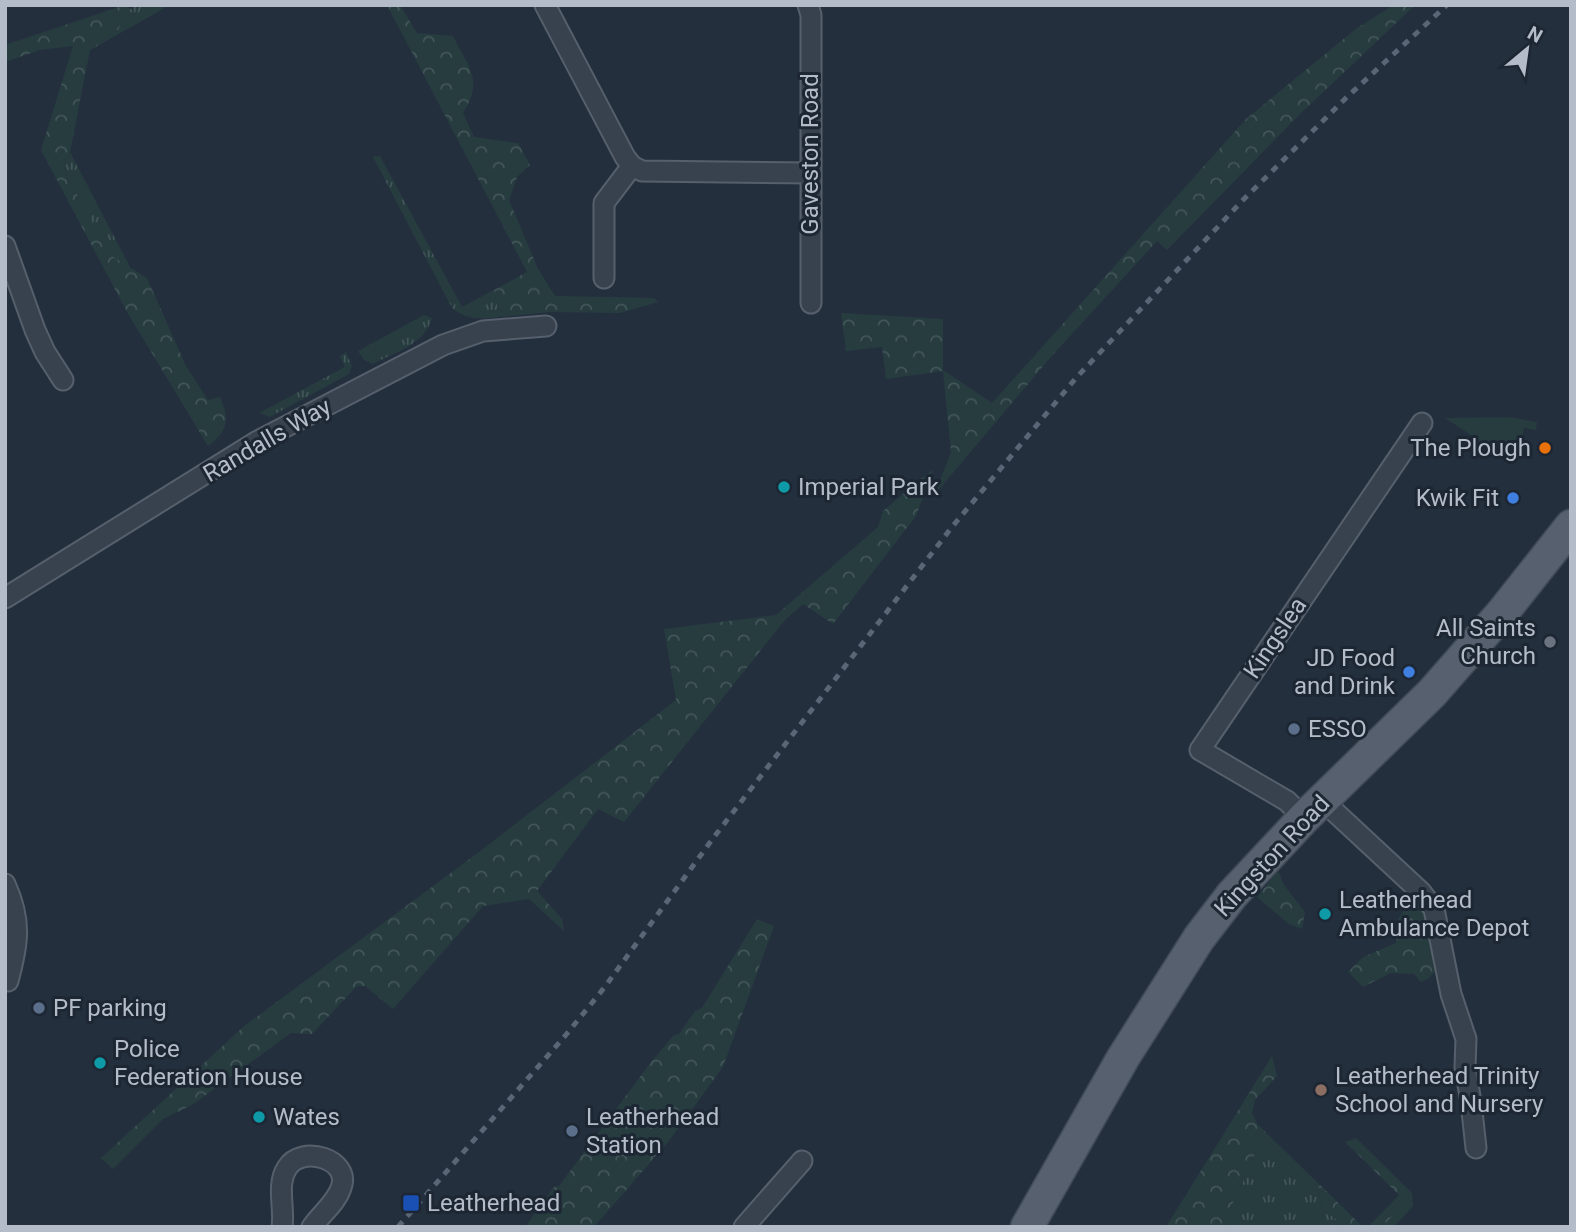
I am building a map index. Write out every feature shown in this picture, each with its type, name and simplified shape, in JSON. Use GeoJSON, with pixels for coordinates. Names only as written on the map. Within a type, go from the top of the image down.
{"type":"FeatureCollection","features":[{"type":"Feature","properties":{"kind":"main road","name":"Kingston Road"},"geometry":{"type":"LineString","coordinates":[[1027,1227],[1123,1058],[1199,937],[1255,869],[1440,684],[1503,612],[1571,526]]}},
{"type":"Feature","properties":{"kind":"street"},"geometry":{"type":"LineString","coordinates":[[545,5],[632,166],[642,171],[810,173]]}},
{"type":"Feature","properties":{"kind":"street","name":"Gaveston Road"},"geometry":{"type":"LineString","coordinates":[[808,5],[811,15],[811,303]]}},
{"type":"Feature","properties":{"kind":"street"},"geometry":{"type":"LineString","coordinates":[[604,278],[604,203],[632,166]]}},
{"type":"Feature","properties":{"kind":"street"},"geometry":{"type":"LineString","coordinates":[[5,246],[35,330],[63,380]]}},
{"type":"Feature","properties":{"kind":"street","name":"Randalls Way"},"geometry":{"type":"LineString","coordinates":[[5,598],[256,442],[457,339],[482,331],[546,326]]}},
{"type":"Feature","properties":{"kind":"street","name":"Kingslea"},"geometry":{"type":"LineString","coordinates":[[1314,809],[1287,801],[1200,750],[1422,423]]}},
{"type":"Feature","properties":{"kind":"street"},"geometry":{"type":"LineString","coordinates":[[1314,809],[1421,892],[1434,909],[1451,994],[1466,1039],[1465,1067],[1476,1148]]}},
{"type":"Feature","properties":{"kind":"street"},"geometry":{"type":"LineString","coordinates":[[5,884],[13,901],[18,923],[17,947],[8,981]]}},
{"type":"Feature","properties":{"kind":"street"},"geometry":{"type":"LineString","coordinates":[[282,1227],[282,1180],[287,1168],[296,1159],[307,1156],[333,1162],[342,1174],[342,1185],[337,1197],[312,1227]]}},
{"type":"Feature","properties":{"kind":"street"},"geometry":{"type":"LineString","coordinates":[[744,1227],[802,1161]]}},
{"type":"Feature","properties":{"kind":"green space"},"geometry":{"type":"Polygon","coordinates":[[[125,5],[130,9],[116,30],[90,50],[70,152],[63,169],[110,255],[147,278],[186,366],[208,400],[220,397],[225,412],[225,424],[220,435],[208,446],[127,312],[41,150],[73,46],[40,50],[5,62],[5,45],[125,5]]]}},
{"type":"Feature","properties":{"kind":"green space"},"geometry":{"type":"Polygon","coordinates":[[[138,5],[170,5],[90,50],[116,30],[130,9],[138,5]]]}},
{"type":"Feature","properties":{"kind":"green space"},"geometry":{"type":"Polygon","coordinates":[[[387,5],[400,5],[417,33],[453,36],[472,74],[473,92],[463,113],[474,137],[518,143],[530,165],[517,177],[509,200],[538,269],[555,296],[654,298],[658,302],[620,313],[551,312],[509,316],[498,308],[494,290],[527,272],[387,5]]]}},
{"type":"Feature","properties":{"kind":"green space"},"geometry":{"type":"Polygon","coordinates":[[[1394,5],[1415,5],[1300,114],[1167,250],[1157,241],[1050,358],[935,494],[951,452],[943,371],[886,379],[882,347],[846,351],[841,313],[943,319],[943,370],[992,403],[1246,119],[1357,28],[1394,5]]]}},
{"type":"Feature","properties":{"kind":"green space"},"geometry":{"type":"Polygon","coordinates":[[[70,152],[131,269],[110,256],[63,169],[70,152]]]}},
{"type":"Feature","properties":{"kind":"green space"},"geometry":{"type":"Polygon","coordinates":[[[380,156],[462,307],[494,290],[498,308],[509,316],[473,318],[452,308],[373,157],[380,156]]]}},
{"type":"Feature","properties":{"kind":"green space"},"geometry":{"type":"Polygon","coordinates":[[[424,315],[432,318],[423,335],[400,351],[373,364],[364,360],[358,351],[424,315]]]}},
{"type":"Feature","properties":{"kind":"green space"},"geometry":{"type":"Polygon","coordinates":[[[346,352],[352,366],[349,374],[270,417],[259,413],[345,367],[340,356],[346,352]]]}},
{"type":"Feature","properties":{"kind":"green space"},"geometry":{"type":"Polygon","coordinates":[[[1509,417],[1537,422],[1536,430],[1524,428],[1520,449],[1505,447],[1502,459],[1489,447],[1445,418],[1509,417]]]}},
{"type":"Feature","properties":{"kind":"green space"},"geometry":{"type":"Polygon","coordinates":[[[933,469],[916,516],[833,624],[803,604],[785,620],[624,822],[598,809],[537,891],[562,919],[564,931],[529,899],[483,906],[393,1009],[365,986],[357,986],[312,1034],[291,1033],[192,1105],[163,1119],[113,1169],[101,1158],[243,1027],[479,852],[676,700],[664,629],[776,615],[878,527],[883,511],[933,469]]]}},
{"type":"Feature","properties":{"kind":"green space"},"geometry":{"type":"Polygon","coordinates":[[[1278,871],[1284,885],[1305,912],[1302,929],[1289,924],[1257,897],[1278,871]]]}},
{"type":"Feature","properties":{"kind":"green space"},"geometry":{"type":"Polygon","coordinates":[[[1412,897],[1422,908],[1437,969],[1421,982],[1414,974],[1391,973],[1363,987],[1348,972],[1363,957],[1396,943],[1397,921],[1412,897]]]}},
{"type":"Feature","properties":{"kind":"green space"},"geometry":{"type":"Polygon","coordinates":[[[757,919],[774,926],[723,1067],[668,1142],[594,1227],[525,1227],[554,1187],[559,1186],[651,1062],[673,1036],[679,1034],[695,1011],[702,1008],[757,919]]]}},
{"type":"Feature","properties":{"kind":"green space"},"geometry":{"type":"Polygon","coordinates":[[[1272,1056],[1277,1076],[1255,1100],[1252,1113],[1258,1125],[1254,1158],[1232,1205],[1227,1227],[1166,1227],[1272,1056]]]}},
{"type":"Feature","properties":{"kind":"green space"},"geometry":{"type":"Polygon","coordinates":[[[1258,1125],[1318,1183],[1321,1208],[1347,1227],[1227,1227],[1232,1205],[1254,1158],[1258,1125]]]}},
{"type":"Feature","properties":{"kind":"green space"},"geometry":{"type":"Polygon","coordinates":[[[1356,1138],[1412,1193],[1381,1227],[1368,1227],[1399,1195],[1345,1142],[1356,1138]]]}},
{"type":"Feature","properties":{"kind":"green space"},"geometry":{"type":"Polygon","coordinates":[[[1318,1183],[1363,1227],[1347,1227],[1321,1208],[1318,1183]]]}},
{"type":"Feature","properties":{"kind":"green space"},"geometry":{"type":"Polygon","coordinates":[[[1412,1193],[1413,1206],[1394,1227],[1381,1227],[1393,1216],[1412,1193]]]}},
{"type":"Feature","properties":{"kind":"railway"},"geometry":{"type":"LineString","coordinates":[[398,1227],[604,988],[714,837],[952,527],[1076,378],[1243,200],[1347,97],[1447,5]]}},
{"type":"Feature","properties":{"kind":"place","name":"The Plough"},"geometry":{"type":"Point","coordinates":[1545,448]}},
{"type":"Feature","properties":{"kind":"place","name":"Imperial Park"},"geometry":{"type":"Point","coordinates":[784,487]}},
{"type":"Feature","properties":{"kind":"place","name":"Kwik Fit"},"geometry":{"type":"Point","coordinates":[1513,498]}},
{"type":"Feature","properties":{"kind":"place","name":"All Saints Church"},"geometry":{"type":"Point","coordinates":[1550,642]}},
{"type":"Feature","properties":{"kind":"place","name":"JD Food and Drink"},"geometry":{"type":"Point","coordinates":[1409,672]}},
{"type":"Feature","properties":{"kind":"place","name":"ESSO"},"geometry":{"type":"Point","coordinates":[1294,729]}},
{"type":"Feature","properties":{"kind":"place","name":"Leatherhead Ambulance Depot"},"geometry":{"type":"Point","coordinates":[1325,914]}},
{"type":"Feature","properties":{"kind":"place","name":"PF parking"},"geometry":{"type":"Point","coordinates":[39,1008]}},
{"type":"Feature","properties":{"kind":"place","name":"Police Federation House"},"geometry":{"type":"Point","coordinates":[100,1063]}},
{"type":"Feature","properties":{"kind":"place","name":"Leatherhead Trinity School and Nursery"},"geometry":{"type":"Point","coordinates":[1321,1090]}},
{"type":"Feature","properties":{"kind":"place","name":"Wates"},"geometry":{"type":"Point","coordinates":[259,1117]}},
{"type":"Feature","properties":{"kind":"place","name":"Leatherhead Station"},"geometry":{"type":"Point","coordinates":[572,1131]}},
{"type":"Feature","properties":{"kind":"place","name":"Leatherhead"},"geometry":{"type":"Point","coordinates":[411,1203]}}]}
